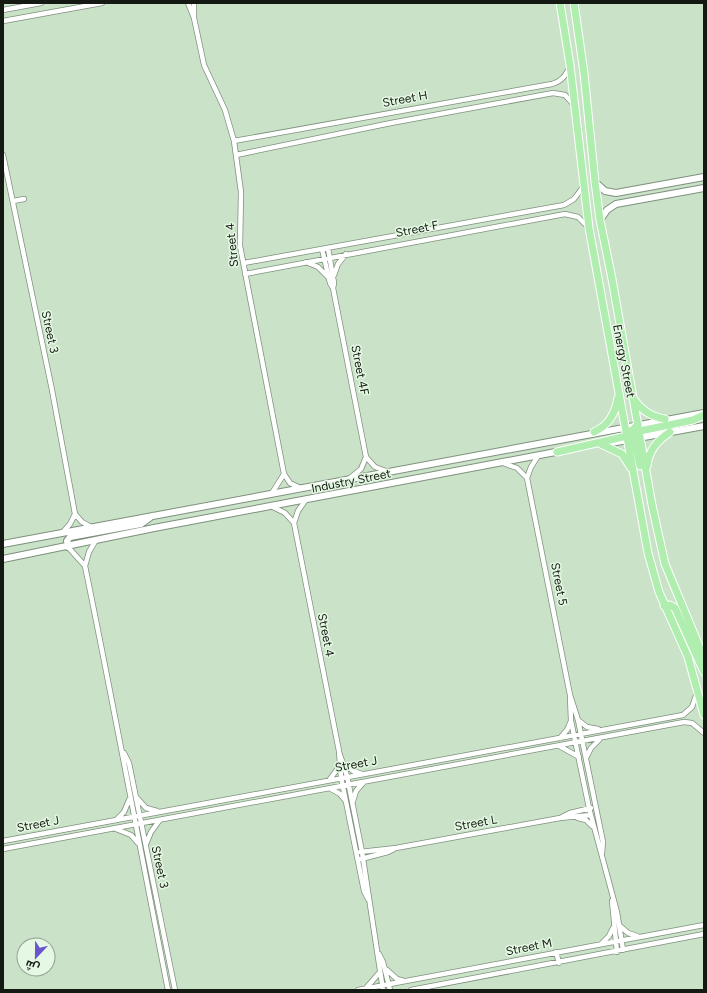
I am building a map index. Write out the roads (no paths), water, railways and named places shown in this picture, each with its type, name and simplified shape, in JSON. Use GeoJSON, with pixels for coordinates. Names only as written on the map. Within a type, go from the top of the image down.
{"type":"FeatureCollection","features":[{"type":"Feature","properties":{"kind":"main road","name":"Energy Street"},"geometry":{"type":"LineString","coordinates":[[560,3],[570,65],[583,187],[589,228],[619,394],[646,472],[665,564],[704,658]]}},
{"type":"Feature","properties":{"kind":"main road","name":"Energy Street"},"geometry":{"type":"LineString","coordinates":[[574,3],[584,73],[600,220],[632,395],[634,473],[648,553],[654,579],[664,606],[688,657],[704,715]]}},
{"type":"Feature","properties":{"kind":"main road"},"geometry":{"type":"LineString","coordinates":[[614,368],[621,387],[633,432],[644,487],[652,505]]}},
{"type":"Feature","properties":{"kind":"main road"},"geometry":{"type":"LineString","coordinates":[[594,432],[601,429],[611,419],[619,394]]}},
{"type":"Feature","properties":{"kind":"main road"},"geometry":{"type":"LineString","coordinates":[[632,395],[645,411],[651,415],[665,419]]}},
{"type":"Feature","properties":{"kind":"main road"},"geometry":{"type":"LineString","coordinates":[[558,452],[633,432],[693,420],[704,414]]}},
{"type":"Feature","properties":{"kind":"main road"},"geometry":{"type":"LineString","coordinates":[[646,472],[648,456],[652,448],[670,432]]}},
{"type":"Feature","properties":{"kind":"main road"},"geometry":{"type":"LineString","coordinates":[[601,444],[622,454],[634,473]]}},
{"type":"Feature","properties":{"kind":"main road"},"geometry":{"type":"LineString","coordinates":[[664,606],[670,604],[675,608],[704,672]]}},
{"type":"Feature","properties":{"kind":"street"},"geometry":{"type":"LineString","coordinates":[[3,10],[41,3]]}},
{"type":"Feature","properties":{"kind":"street"},"geometry":{"type":"LineString","coordinates":[[3,21],[102,3]]}},
{"type":"Feature","properties":{"kind":"street","name":"Street 4"},"geometry":{"type":"LineString","coordinates":[[188,3],[194,18],[204,65],[225,110],[234,141],[241,192],[239,230],[245,274],[284,474]]}},
{"type":"Feature","properties":{"kind":"street","name":"Street 4"},"geometry":{"type":"LineString","coordinates":[[194,3],[194,18]]}},
{"type":"Feature","properties":{"kind":"street","name":"Street H"},"geometry":{"type":"LineString","coordinates":[[234,141],[388,112],[552,84],[559,82],[564,78],[570,65]]}},
{"type":"Feature","properties":{"kind":"street","name":"Street H"},"geometry":{"type":"LineString","coordinates":[[236,155],[391,123],[553,93],[565,95],[574,105]]}},
{"type":"Feature","properties":{"kind":"street"},"geometry":{"type":"LineString","coordinates":[[388,112],[391,123]]}},
{"type":"Feature","properties":{"kind":"street","name":"Street 3"},"geometry":{"type":"LineString","coordinates":[[3,155],[52,390],[75,514]]}},
{"type":"Feature","properties":{"kind":"street"},"geometry":{"type":"LineString","coordinates":[[595,182],[605,191],[616,193],[704,177]]}},
{"type":"Feature","properties":{"kind":"street","name":"Street F"},"geometry":{"type":"LineString","coordinates":[[244,263],[564,205],[574,199],[583,187]]}},
{"type":"Feature","properties":{"kind":"street"},"geometry":{"type":"LineString","coordinates":[[600,220],[607,210],[616,204],[704,188]]}},
{"type":"Feature","properties":{"kind":"street"},"geometry":{"type":"LineString","coordinates":[[13,201],[24,200]]}},
{"type":"Feature","properties":{"kind":"street","name":"Street F"},"geometry":{"type":"LineString","coordinates":[[245,274],[451,234],[565,214],[578,217],[589,228]]}},
{"type":"Feature","properties":{"kind":"street"},"geometry":{"type":"LineString","coordinates":[[449,225],[451,234]]}},
{"type":"Feature","properties":{"kind":"street","name":"Street 4F"},"geometry":{"type":"LineString","coordinates":[[328,248],[331,277],[366,457]]}},
{"type":"Feature","properties":{"kind":"street","name":"Street 4F"},"geometry":{"type":"LineString","coordinates":[[322,249],[331,277]]}},
{"type":"Feature","properties":{"kind":"street"},"geometry":{"type":"LineString","coordinates":[[305,262],[318,267],[331,277],[338,264],[347,254]]}},
{"type":"Feature","properties":{"kind":"street","name":"Industry Street"},"geometry":{"type":"LineString","coordinates":[[3,559],[601,444],[665,419],[704,414]]}},
{"type":"Feature","properties":{"kind":"street","name":"Industry Street"},"geometry":{"type":"LineString","coordinates":[[3,544],[594,432],[670,432],[704,426]]}},
{"type":"Feature","properties":{"kind":"street"},"geometry":{"type":"LineString","coordinates":[[503,463],[517,468],[527,478],[531,467],[538,456]]}},
{"type":"Feature","properties":{"kind":"street"},"geometry":{"type":"LineString","coordinates":[[350,478],[361,469],[366,457],[375,467],[389,472]]}},
{"type":"Feature","properties":{"kind":"street"},"geometry":{"type":"LineString","coordinates":[[272,493],[284,474],[290,483],[300,488]]}},
{"type":"Feature","properties":{"kind":"street","name":"Street 5"},"geometry":{"type":"LineString","coordinates":[[527,478],[570,695],[578,720],[596,807],[603,842],[602,853]]}},
{"type":"Feature","properties":{"kind":"street"},"geometry":{"type":"LineString","coordinates":[[273,507],[285,513],[294,523],[298,511],[305,501]]}},
{"type":"Feature","properties":{"kind":"street"},"geometry":{"type":"LineString","coordinates":[[63,532],[70,524],[75,514],[82,522],[91,527]]}},
{"type":"Feature","properties":{"kind":"street"},"geometry":{"type":"LineString","coordinates":[[85,566],[68,547],[67,541],[70,537],[141,524],[153,515]]}},
{"type":"Feature","properties":{"kind":"street","name":"Street 4"},"geometry":{"type":"LineString","coordinates":[[294,523],[339,751],[344,764],[353,802],[369,890],[368,899]]}},
{"type":"Feature","properties":{"kind":"street","name":"Street 3"},"geometry":{"type":"LineString","coordinates":[[96,540],[88,552],[85,566],[168,990]]}},
{"type":"Feature","properties":{"kind":"street","name":"Street J"},"geometry":{"type":"LineString","coordinates":[[3,841],[330,779],[683,715],[688,712],[695,703],[698,690]]}},
{"type":"Feature","properties":{"kind":"street","name":"Street 5"},"geometry":{"type":"LineString","coordinates":[[570,695],[571,721],[577,743],[590,815],[597,844],[602,853],[623,950]]}},
{"type":"Feature","properties":{"kind":"street"},"geometry":{"type":"LineString","coordinates":[[578,720],[587,727],[601,730]]}},
{"type":"Feature","properties":{"kind":"street"},"geometry":{"type":"LineString","coordinates":[[560,738],[567,730],[571,721]]}},
{"type":"Feature","properties":{"kind":"street"},"geometry":{"type":"LineString","coordinates":[[641,722],[643,729]]}},
{"type":"Feature","properties":{"kind":"street","name":"Street J"},"geometry":{"type":"LineString","coordinates":[[3,849],[329,788],[511,756],[684,722],[692,723],[704,733]]}},
{"type":"Feature","properties":{"kind":"street"},"geometry":{"type":"LineString","coordinates":[[586,758],[591,748],[600,739]]}},
{"type":"Feature","properties":{"kind":"street"},"geometry":{"type":"LineString","coordinates":[[509,747],[511,756]]}},
{"type":"Feature","properties":{"kind":"street"},"geometry":{"type":"LineString","coordinates":[[559,747],[579,757]]}},
{"type":"Feature","properties":{"kind":"street","name":"Street 3"},"geometry":{"type":"LineString","coordinates":[[122,750],[129,763],[175,990]]}},
{"type":"Feature","properties":{"kind":"street","name":"Street 4"},"geometry":{"type":"LineString","coordinates":[[339,751],[339,767],[364,891],[368,899],[379,954],[383,988]]}},
{"type":"Feature","properties":{"kind":"street"},"geometry":{"type":"LineString","coordinates":[[449,757],[451,766]]}},
{"type":"Feature","properties":{"kind":"street"},"geometry":{"type":"LineString","coordinates":[[344,764],[353,771],[364,774]]}},
{"type":"Feature","properties":{"kind":"street"},"geometry":{"type":"LineString","coordinates":[[330,779],[339,767]]}},
{"type":"Feature","properties":{"kind":"street"},"geometry":{"type":"LineString","coordinates":[[353,802],[356,791],[364,782]]}},
{"type":"Feature","properties":{"kind":"street"},"geometry":{"type":"LineString","coordinates":[[329,788],[340,794],[346,802]]}},
{"type":"Feature","properties":{"kind":"street"},"geometry":{"type":"LineString","coordinates":[[579,811],[585,803],[586,794]]}},
{"type":"Feature","properties":{"kind":"street"},"geometry":{"type":"LineString","coordinates":[[135,796],[146,808],[161,811]]}},
{"type":"Feature","properties":{"kind":"street"},"geometry":{"type":"LineString","coordinates":[[115,820],[124,812],[130,799]]}},
{"type":"Feature","properties":{"kind":"street","name":"Street L"},"geometry":{"type":"LineString","coordinates":[[560,818],[596,807]]}},
{"type":"Feature","properties":{"kind":"street","name":"Street L"},"geometry":{"type":"LineString","coordinates":[[356,852],[396,848],[560,818],[597,814]]}},
{"type":"Feature","properties":{"kind":"street"},"geometry":{"type":"LineString","coordinates":[[577,817],[586,820],[593,827]]}},
{"type":"Feature","properties":{"kind":"street"},"geometry":{"type":"LineString","coordinates":[[145,845],[159,820]]}},
{"type":"Feature","properties":{"kind":"street"},"geometry":{"type":"LineString","coordinates":[[115,828],[131,835],[139,844]]}},
{"type":"Feature","properties":{"kind":"street","name":"Street L"},"geometry":{"type":"LineString","coordinates":[[358,859],[388,852],[396,848]]}},
{"type":"Feature","properties":{"kind":"street","name":"Street 5"},"geometry":{"type":"LineString","coordinates":[[612,899],[613,926],[617,952]]}},
{"type":"Feature","properties":{"kind":"street","name":"Street M"},"geometry":{"type":"LineString","coordinates":[[358,990],[383,988],[389,984],[704,925]]}},
{"type":"Feature","properties":{"kind":"street"},"geometry":{"type":"LineString","coordinates":[[601,944],[609,936],[613,926]]}},
{"type":"Feature","properties":{"kind":"street"},"geometry":{"type":"LineString","coordinates":[[619,926],[628,933],[639,936]]}},
{"type":"Feature","properties":{"kind":"street","name":"Street M"},"geometry":{"type":"LineString","coordinates":[[411,990],[617,952],[704,934]]}},
{"type":"Feature","properties":{"kind":"street"},"geometry":{"type":"LineString","coordinates":[[556,952],[559,963]]}},
{"type":"Feature","properties":{"kind":"street","name":"Street 4"},"geometry":{"type":"LineString","coordinates":[[379,954],[386,970],[390,990]]}},
{"type":"Feature","properties":{"kind":"street"},"geometry":{"type":"LineString","coordinates":[[386,970],[397,979],[406,981]]}},
{"type":"Feature","properties":{"kind":"street"},"geometry":{"type":"LineString","coordinates":[[365,989],[372,983],[380,972]]}},
{"type":"Feature","properties":{"kind":"street"},"geometry":{"type":"LineString","coordinates":[[449,973],[452,982]]}}]}
